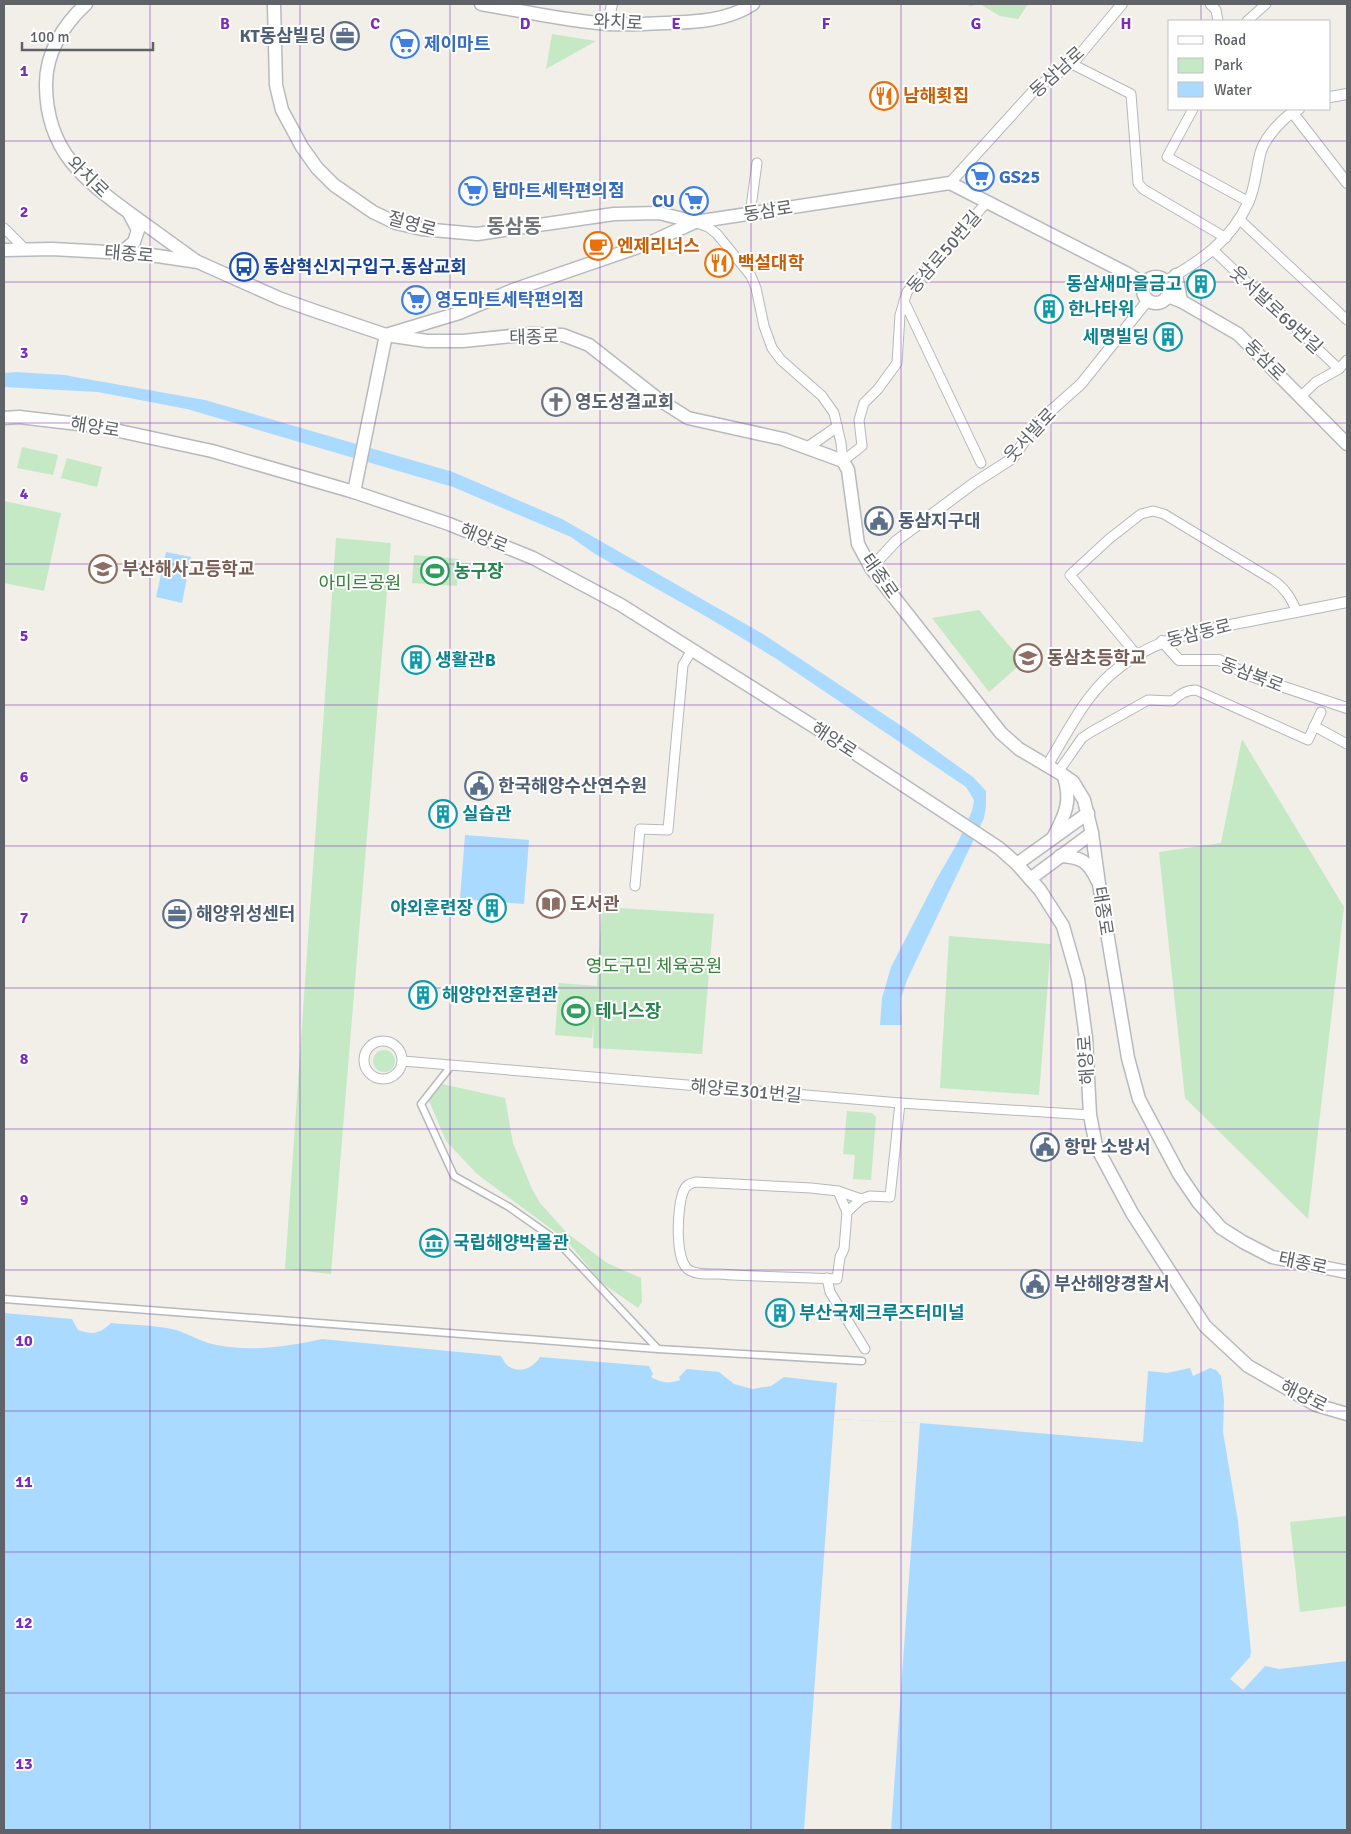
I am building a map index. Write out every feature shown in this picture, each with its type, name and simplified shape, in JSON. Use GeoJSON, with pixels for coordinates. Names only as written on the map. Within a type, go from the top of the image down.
{"type":"FeatureCollection","features":[{"type":"Feature","properties":{"kind":"main road","name":"와치로"},"geometry":{"type":"LineString","coordinates":[[86,4],[70,20],[54,47],[46,78],[46,100],[54,134],[72,164],[88,181],[198,262]]}},
{"type":"Feature","properties":{"kind":"main road","name":"절영로"},"geometry":{"type":"LineString","coordinates":[[274,4],[276,85],[282,110],[302,147],[317,168],[334,185],[373,212],[396,223],[422,229],[477,234],[614,214],[659,213],[695,222]]}},
{"type":"Feature","properties":{"kind":"main road","name":"와치로"},"geometry":{"type":"LineString","coordinates":[[480,4],[559,18],[608,24],[705,21],[731,15],[753,4]]}},
{"type":"Feature","properties":{"kind":"main road"},"geometry":{"type":"LineString","coordinates":[[950,183],[1144,284]]}},
{"type":"Feature","properties":{"kind":"main road","name":"동삼로"},"geometry":{"type":"LineString","coordinates":[[386,335],[459,313],[513,290],[647,244],[695,222],[950,183]]}},
{"type":"Feature","properties":{"kind":"main road"},"geometry":{"type":"LineString","coordinates":[[121,253],[134,242],[138,230],[127,211]]}},
{"type":"Feature","properties":{"kind":"main road"},"geometry":{"type":"LineString","coordinates":[[144,254],[151,249],[154,238],[149,226]]}},
{"type":"Feature","properties":{"kind":"main road","name":"태종로"},"geometry":{"type":"LineString","coordinates":[[4,250],[24,249],[144,254],[198,262],[281,299],[386,335],[426,341],[550,334],[569,337],[589,345],[658,399],[688,418],[784,438],[842,461],[848,470],[858,544],[871,568],[1001,733],[1019,749],[1073,782],[1084,800],[1092,832],[1098,884],[1128,1058],[1140,1099],[1179,1174],[1198,1202],[1221,1228],[1243,1242],[1272,1257],[1347,1272]]}},
{"type":"Feature","properties":{"kind":"main road"},"geometry":{"type":"LineString","coordinates":[[1171,278],[1168,296],[1159,302],[1148,300],[1143,295],[1144,284],[1153,277],[1171,278],[1180,287],[1181,301]]}},
{"type":"Feature","properties":{"kind":"main road","name":"동삼로"},"geometry":{"type":"LineString","coordinates":[[1168,296],[1181,301],[1238,334],[1347,444]]}},
{"type":"Feature","properties":{"kind":"main road"},"geometry":{"type":"LineString","coordinates":[[354,492],[386,335]]}},
{"type":"Feature","properties":{"kind":"main road","name":"해양로"},"geometry":{"type":"LineString","coordinates":[[4,418],[19,417],[106,428],[212,451],[354,492],[449,524],[533,558],[621,605],[946,812],[999,848],[1017,864],[1040,890],[1063,926],[1078,979],[1086,1038],[1090,1115],[1096,1146],[1132,1213],[1205,1326],[1248,1366],[1316,1405],[1347,1414]]}},
{"type":"Feature","properties":{"kind":"main road"},"geometry":{"type":"LineString","coordinates":[[1052,839],[1068,804],[1068,790],[1056,771]]}},
{"type":"Feature","properties":{"kind":"main road"},"geometry":{"type":"LineString","coordinates":[[1017,864],[1088,813]]}},
{"type":"Feature","properties":{"kind":"main road"},"geometry":{"type":"LineString","coordinates":[[1030,879],[1092,832]]}},
{"type":"Feature","properties":{"kind":"main road"},"geometry":{"type":"LineString","coordinates":[[1060,856],[1073,857],[1085,861],[1093,872],[1098,884]]}},
{"type":"Feature","properties":{"kind":"street"},"geometry":{"type":"LineString","coordinates":[[608,24],[612,4]]}},
{"type":"Feature","properties":{"kind":"street","name":"동삼남로"},"geometry":{"type":"LineString","coordinates":[[950,183],[1037,87],[1072,64],[1122,4]]}},
{"type":"Feature","properties":{"kind":"street"},"geometry":{"type":"LineString","coordinates":[[1210,4],[1216,10],[1218,20]]}},
{"type":"Feature","properties":{"kind":"street"},"geometry":{"type":"LineString","coordinates":[[1247,20],[1266,4]]}},
{"type":"Feature","properties":{"kind":"street"},"geometry":{"type":"LineString","coordinates":[[1072,64],[1132,94],[1138,183],[1142,189],[1226,238]]}},
{"type":"Feature","properties":{"kind":"street"},"geometry":{"type":"LineString","coordinates":[[1331,96],[1347,94]]}},
{"type":"Feature","properties":{"kind":"street"},"geometry":{"type":"LineString","coordinates":[[1192,110],[1167,157],[1249,202]]}},
{"type":"Feature","properties":{"kind":"street"},"geometry":{"type":"LineString","coordinates":[[1171,278],[1226,238],[1249,202],[1262,149],[1277,126],[1296,110],[1347,183]]}},
{"type":"Feature","properties":{"kind":"street"},"geometry":{"type":"LineString","coordinates":[[750,214],[757,163]]}},
{"type":"Feature","properties":{"kind":"street","name":"동삼로50번길"},"geometry":{"type":"LineString","coordinates":[[842,461],[862,446],[859,420],[864,403],[878,389],[897,363],[900,315],[907,292],[987,202]]}},
{"type":"Feature","properties":{"kind":"street"},"geometry":{"type":"LineString","coordinates":[[1239,219],[1347,320]]}},
{"type":"Feature","properties":{"kind":"street"},"geometry":{"type":"LineString","coordinates":[[695,222],[708,227],[717,234],[751,276],[756,288],[764,326],[772,348],[781,360],[828,402],[834,413],[841,443],[842,461]]}},
{"type":"Feature","properties":{"kind":"street"},"geometry":{"type":"LineString","coordinates":[[4,228],[24,249]]}},
{"type":"Feature","properties":{"kind":"street","name":"웃서발로69번길"},"geometry":{"type":"LineString","coordinates":[[1212,250],[1339,369]]}},
{"type":"Feature","properties":{"kind":"street","name":"웃서발로"},"geometry":{"type":"LineString","coordinates":[[871,568],[896,541],[1013,458],[1036,424],[1088,376],[1148,300]]}},
{"type":"Feature","properties":{"kind":"street"},"geometry":{"type":"LineString","coordinates":[[904,301],[981,463]]}},
{"type":"Feature","properties":{"kind":"street"},"geometry":{"type":"LineString","coordinates":[[1300,397],[1316,382],[1339,369],[1347,360]]}},
{"type":"Feature","properties":{"kind":"street"},"geometry":{"type":"LineString","coordinates":[[808,447],[837,427]]}},
{"type":"Feature","properties":{"kind":"street"},"geometry":{"type":"LineString","coordinates":[[1136,654],[1070,575],[1109,539],[1141,514],[1153,511],[1164,514],[1273,580],[1291,597],[1297,612]]}},
{"type":"Feature","properties":{"kind":"street","name":"동삼동로"},"geometry":{"type":"LineString","coordinates":[[1056,771],[1085,704],[1109,676],[1136,654],[1162,641],[1197,631],[1347,602]]}},
{"type":"Feature","properties":{"kind":"street","name":"동삼북로"},"geometry":{"type":"LineString","coordinates":[[1162,641],[1179,660],[1219,660],[1248,675],[1347,708]]}},
{"type":"Feature","properties":{"kind":"street"},"geometry":{"type":"LineString","coordinates":[[635,886],[640,830],[668,830],[683,665],[692,650]]}},
{"type":"Feature","properties":{"kind":"street"},"geometry":{"type":"LineString","coordinates":[[1056,771],[1082,738],[1091,732],[1148,700],[1172,702],[1188,690],[1196,690],[1308,740],[1321,712]]}},
{"type":"Feature","properties":{"kind":"street"},"geometry":{"type":"LineString","coordinates":[[1314,726],[1347,744]]}},
{"type":"Feature","properties":{"kind":"street"},"geometry":{"type":"LineString","coordinates":[[381,1041],[394,1044],[402,1054],[403,1061],[394,1076],[382,1080],[371,1076],[367,1071],[364,1059],[369,1047],[381,1041]]}},
{"type":"Feature","properties":{"kind":"street","name":"해양로301번길"},"geometry":{"type":"LineString","coordinates":[[403,1061],[900,1103],[1090,1115]]}},
{"type":"Feature","properties":{"kind":"street"},"geometry":{"type":"LineString","coordinates":[[451,1066],[421,1104],[454,1176],[509,1207],[556,1240],[658,1348]]}},
{"type":"Feature","properties":{"kind":"street"},"geometry":{"type":"LineString","coordinates":[[847,1212],[861,1199],[870,1196],[890,1197],[900,1103]]}},
{"type":"Feature","properties":{"kind":"street"},"geometry":{"type":"LineString","coordinates":[[838,1191],[847,1212],[844,1249],[840,1257],[837,1279],[728,1275],[690,1271],[684,1266],[678,1245],[681,1198],[684,1189],[689,1184],[696,1182],[838,1191],[861,1199]]}},
{"type":"Feature","properties":{"kind":"street"},"geometry":{"type":"LineString","coordinates":[[826,1278],[830,1292],[865,1349]]}},
{"type":"Feature","properties":{"kind":"street"},"geometry":{"type":"LineString","coordinates":[[4,1299],[862,1362]]}},
{"type":"Feature","properties":{"kind":"green space"},"geometry":{"type":"Polygon","coordinates":[[[980,4],[1028,4],[1018,19],[1000,16],[980,4]]]}},
{"type":"Feature","properties":{"kind":"green space"},"geometry":{"type":"Polygon","coordinates":[[[552,34],[596,41],[546,69],[552,34]]]}},
{"type":"Feature","properties":{"kind":"green space"},"geometry":{"type":"Polygon","coordinates":[[[22,447],[58,455],[53,475],[17,468],[22,447]]]}},
{"type":"Feature","properties":{"kind":"green space"},"geometry":{"type":"Polygon","coordinates":[[[67,458],[102,467],[97,487],[61,478],[67,458]]]}},
{"type":"Feature","properties":{"kind":"green space"},"geometry":{"type":"Polygon","coordinates":[[[4,501],[61,513],[44,591],[4,583],[4,501]]]}},
{"type":"Feature","properties":{"kind":"green space","name":"아미르공원"},"geometry":{"type":"Polygon","coordinates":[[[336,538],[391,543],[331,1274],[285,1269],[336,538]]]}},
{"type":"Feature","properties":{"kind":"green space","name":"농구장"},"geometry":{"type":"Polygon","coordinates":[[[414,555],[459,559],[457,586],[412,583],[414,555]]]}},
{"type":"Feature","properties":{"kind":"green space"},"geometry":{"type":"Polygon","coordinates":[[[979,610],[1023,662],[989,692],[932,618],[979,610]]]}},
{"type":"Feature","properties":{"kind":"green space"},"geometry":{"type":"Polygon","coordinates":[[[1242,739],[1344,907],[1308,1219],[1185,1098],[1159,852],[1221,843],[1242,739]]]}},
{"type":"Feature","properties":{"kind":"green space","name":"영도구민 체육공원"},"geometry":{"type":"Polygon","coordinates":[[[602,907],[714,914],[702,1054],[593,1048],[594,1019],[592,1038],[555,1035],[559,983],[597,986],[602,907]]]}},
{"type":"Feature","properties":{"kind":"green space"},"geometry":{"type":"Polygon","coordinates":[[[949,936],[1051,944],[1039,1095],[940,1088],[949,936]]]}},
{"type":"Feature","properties":{"kind":"green space"},"geometry":{"type":"Polygon","coordinates":[[[380,1050],[388,1050],[395,1057],[395,1065],[388,1072],[380,1072],[373,1065],[373,1057],[380,1050]]]}},
{"type":"Feature","properties":{"kind":"green space"},"geometry":{"type":"Polygon","coordinates":[[[442,1084],[505,1098],[513,1143],[532,1189],[540,1203],[567,1233],[607,1263],[641,1278],[642,1302],[638,1308],[602,1283],[565,1239],[477,1174],[446,1141],[427,1096],[442,1084]]]}},
{"type":"Feature","properties":{"kind":"green space"},"geometry":{"type":"Polygon","coordinates":[[[847,1111],[872,1113],[876,1117],[871,1180],[853,1179],[855,1155],[843,1154],[847,1111]]]}},
{"type":"Feature","properties":{"kind":"green space"},"geometry":{"type":"Polygon","coordinates":[[[1347,1516],[1347,1606],[1300,1612],[1290,1522],[1347,1516]]]}},
{"type":"Feature","properties":{"kind":"water"},"geometry":{"type":"Polygon","coordinates":[[[4,373],[64,375],[205,400],[453,472],[562,519],[763,634],[912,733],[973,777],[986,791],[984,818],[907,980],[901,998],[902,1025],[880,1025],[882,998],[891,967],[958,842],[972,811],[974,800],[966,787],[775,658],[595,554],[571,537],[453,487],[187,409],[98,392],[4,387],[4,373]]]}},
{"type":"Feature","properties":{"kind":"water"},"geometry":{"type":"Polygon","coordinates":[[[166,552],[191,557],[182,603],[156,597],[166,552]]]}},
{"type":"Feature","properties":{"kind":"water"},"geometry":{"type":"Polygon","coordinates":[[[465,835],[529,840],[524,904],[460,899],[465,835]]]}},
{"type":"Feature","properties":{"kind":"water"},"geometry":{"type":"Polygon","coordinates":[[[4,1313],[72,1319],[78,1330],[88,1333],[100,1331],[111,1323],[172,1329],[208,1343],[237,1348],[265,1348],[322,1339],[501,1356],[507,1365],[517,1370],[530,1367],[540,1357],[649,1366],[653,1374],[651,1377],[665,1382],[680,1380],[679,1377],[687,1369],[719,1372],[734,1384],[752,1389],[771,1386],[784,1377],[837,1383],[834,1419],[920,1423],[1143,1442],[1148,1371],[1167,1373],[1190,1368],[1193,1376],[1210,1368],[1216,1370],[1221,1376],[1224,1400],[1223,1432],[1238,1521],[1251,1652],[1250,1657],[1230,1679],[1243,1690],[1265,1666],[1279,1669],[1347,1661],[1347,1830],[4,1830],[4,1313]]]}},
{"type":"Feature","properties":{"kind":"pier"},"geometry":{"type":"Polygon","coordinates":[[[834,1419],[920,1423],[891,1830],[804,1830],[834,1419]]]}},
{"type":"Feature","properties":{"kind":"place","name":"KT동삼빌딩"},"geometry":{"type":"Point","coordinates":[345,36]}},
{"type":"Feature","properties":{"kind":"place","name":"제이마트"},"geometry":{"type":"Point","coordinates":[405,44]}},
{"type":"Feature","properties":{"kind":"place","name":"남해횟집"},"geometry":{"type":"Point","coordinates":[884,96]}},
{"type":"Feature","properties":{"kind":"place","name":"GS25"},"geometry":{"type":"Point","coordinates":[980,177]}},
{"type":"Feature","properties":{"kind":"place","name":"탑마트세탁편의점"},"geometry":{"type":"Point","coordinates":[473,191]}},
{"type":"Feature","properties":{"kind":"place","name":"CU"},"geometry":{"type":"Point","coordinates":[694,201]}},
{"type":"Feature","properties":{"kind":"place","name":"엔제리너스"},"geometry":{"type":"Point","coordinates":[598,246]}},
{"type":"Feature","properties":{"kind":"place","name":"백설대학"},"geometry":{"type":"Point","coordinates":[719,263]}},
{"type":"Feature","properties":{"kind":"place","name":"동삼혁신지구입구.동삼교회"},"geometry":{"type":"Point","coordinates":[244,267]}},
{"type":"Feature","properties":{"kind":"place","name":"동삼새마을금고"},"geometry":{"type":"Point","coordinates":[1201,284]}},
{"type":"Feature","properties":{"kind":"place","name":"영도마트세탁편의점"},"geometry":{"type":"Point","coordinates":[416,300]}},
{"type":"Feature","properties":{"kind":"place","name":"한나타워"},"geometry":{"type":"Point","coordinates":[1049,309]}},
{"type":"Feature","properties":{"kind":"place","name":"세명빌딩"},"geometry":{"type":"Point","coordinates":[1168,337]}},
{"type":"Feature","properties":{"kind":"place","name":"영도성결교회"},"geometry":{"type":"Point","coordinates":[556,402]}},
{"type":"Feature","properties":{"kind":"place","name":"동삼지구대"},"geometry":{"type":"Point","coordinates":[879,521]}},
{"type":"Feature","properties":{"kind":"place","name":"부산해사고등학교"},"geometry":{"type":"Point","coordinates":[103,569]}},
{"type":"Feature","properties":{"kind":"place","name":"농구장"},"geometry":{"type":"Point","coordinates":[435,571]}},
{"type":"Feature","properties":{"kind":"place","name":"동삼초등학교"},"geometry":{"type":"Point","coordinates":[1028,658]}},
{"type":"Feature","properties":{"kind":"place","name":"생활관B"},"geometry":{"type":"Point","coordinates":[416,660]}},
{"type":"Feature","properties":{"kind":"place","name":"한국해양수산연수원"},"geometry":{"type":"Point","coordinates":[479,786]}},
{"type":"Feature","properties":{"kind":"place","name":"실습관"},"geometry":{"type":"Point","coordinates":[443,814]}},
{"type":"Feature","properties":{"kind":"place","name":"도서관"},"geometry":{"type":"Point","coordinates":[551,904]}},
{"type":"Feature","properties":{"kind":"place","name":"야외훈련장"},"geometry":{"type":"Point","coordinates":[492,908]}},
{"type":"Feature","properties":{"kind":"place","name":"해양위성센터"},"geometry":{"type":"Point","coordinates":[177,914]}},
{"type":"Feature","properties":{"kind":"place","name":"해양안전훈련관"},"geometry":{"type":"Point","coordinates":[423,995]}},
{"type":"Feature","properties":{"kind":"place","name":"테니스장"},"geometry":{"type":"Point","coordinates":[576,1011]}},
{"type":"Feature","properties":{"kind":"place","name":"항만 소방서"},"geometry":{"type":"Point","coordinates":[1045,1147]}},
{"type":"Feature","properties":{"kind":"place","name":"국립해양박물관"},"geometry":{"type":"Point","coordinates":[434,1243]}},
{"type":"Feature","properties":{"kind":"place","name":"부산해양경찰서"},"geometry":{"type":"Point","coordinates":[1035,1284]}},
{"type":"Feature","properties":{"kind":"place","name":"부산국제크루즈터미널"},"geometry":{"type":"Point","coordinates":[780,1313]}},
{"type":"Feature","properties":{"kind":"district","name":"동삼동"},"geometry":{"type":"Point","coordinates":[514,226]}}]}
